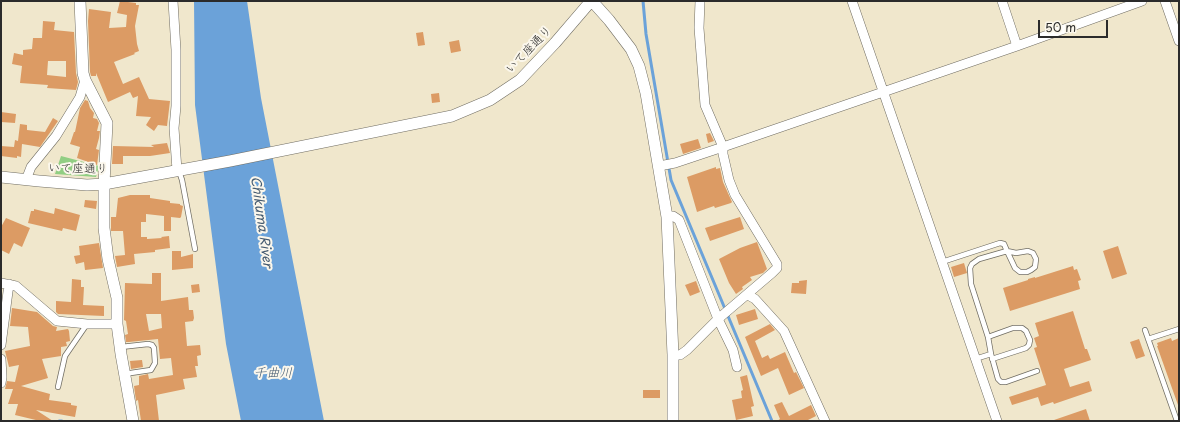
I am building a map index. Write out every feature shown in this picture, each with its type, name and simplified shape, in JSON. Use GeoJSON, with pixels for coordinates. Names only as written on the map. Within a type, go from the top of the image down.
{"type":"FeatureCollection","features":[{"type":"Feature","properties":{"kind":"street"},"geometry":{"type":"LineString","coordinates":[[80,1],[82,73],[107,123],[104,184],[104,228],[108,259],[117,298],[117,324],[124,374],[133,421]]}},
{"type":"Feature","properties":{"kind":"street"},"geometry":{"type":"LineString","coordinates":[[172,1],[176,50],[176,106],[174,128],[181,169]]}},
{"type":"Feature","properties":{"kind":"street"},"geometry":{"type":"LineString","coordinates":[[591,1],[621,35],[639,66],[666,165],[673,355],[673,421]]}},
{"type":"Feature","properties":{"kind":"street","name":"いて座通り"},"geometry":{"type":"LineString","coordinates":[[1,177],[87,185],[104,184],[452,116],[490,100],[520,80],[555,43],[591,1]]}},
{"type":"Feature","properties":{"kind":"street"},"geometry":{"type":"LineString","coordinates":[[673,355],[680,355],[687,350],[723,315],[772,274],[777,268],[778,264],[735,195],[726,167],[723,147],[705,105],[699,28],[700,1]]}},
{"type":"Feature","properties":{"kind":"street"},"geometry":{"type":"LineString","coordinates":[[852,1],[997,421]]}},
{"type":"Feature","properties":{"kind":"street"},"geometry":{"type":"LineString","coordinates":[[1002,1],[1017,46]]}},
{"type":"Feature","properties":{"kind":"street"},"geometry":{"type":"LineString","coordinates":[[666,165],[723,147],[1017,46],[1142,1]]}},
{"type":"Feature","properties":{"kind":"street"},"geometry":{"type":"LineString","coordinates":[[1165,1],[1179,41]]}},
{"type":"Feature","properties":{"kind":"street"},"geometry":{"type":"LineString","coordinates":[[26,180],[31,167],[56,136],[80,97],[85,80]]}},
{"type":"Feature","properties":{"kind":"street"},"geometry":{"type":"LineString","coordinates":[[667,217],[673,216],[679,220],[723,315],[737,367]]}},
{"type":"Feature","properties":{"kind":"street"},"geometry":{"type":"LineString","coordinates":[[1,346],[5,283],[16,286],[57,321],[87,324],[117,324]]}},
{"type":"Feature","properties":{"kind":"street"},"geometry":{"type":"LineString","coordinates":[[748,295],[755,299],[784,331],[825,421]]}},
{"type":"Feature","properties":{"kind":"street"},"geometry":{"type":"LineString","coordinates":[[1,359],[1,383]]}},
{"type":"Feature","properties":{"kind":"lane"},"geometry":{"type":"LineString","coordinates":[[181,169],[195,249]]}},
{"type":"Feature","properties":{"kind":"lane"},"geometry":{"type":"LineString","coordinates":[[942,262],[1000,243],[1004,244],[1007,251],[1015,268],[1020,272],[1027,272],[1035,267],[1036,259],[1034,253],[1028,251],[1016,253],[1007,251],[974,261],[970,268],[971,284],[988,337],[991,356],[998,379],[1001,382],[1006,382],[1037,371]]}},
{"type":"Feature","properties":{"kind":"lane"},"geometry":{"type":"LineString","coordinates":[[58,387],[65,356],[87,324]]}},
{"type":"Feature","properties":{"kind":"lane"},"geometry":{"type":"LineString","coordinates":[[975,359],[1026,348],[1029,345],[1030,340],[1026,331],[1018,328],[988,337]]}},
{"type":"Feature","properties":{"kind":"lane"},"geometry":{"type":"LineString","coordinates":[[1148,339],[1179,328]]}},
{"type":"Feature","properties":{"kind":"lane"},"geometry":{"type":"LineString","coordinates":[[1145,330],[1177,421]]}},
{"type":"Feature","properties":{"kind":"lane"},"geometry":{"type":"LineString","coordinates":[[120,347],[148,344],[152,345],[154,348],[156,363],[151,370],[124,374]]}},
{"type":"Feature","properties":{"kind":"green space"},"geometry":{"type":"Polygon","coordinates":[[[61,156],[99,166],[96,177],[55,174],[61,156]]]}},
{"type":"Feature","properties":{"kind":"water","name":"千曲川"},"geometry":{"type":"Polygon","coordinates":[[[194,1],[247,1],[261,98],[324,421],[241,421],[226,344],[195,105],[194,1]]]}},
{"type":"Feature","properties":{"kind":"building"},"geometry":{"type":"Polygon","coordinates":[[[120,1],[136,3],[136,5],[139,5],[135,26],[139,51],[114,62],[123,84],[139,77],[149,99],[170,101],[167,126],[158,125],[154,131],[146,125],[151,117],[136,116],[138,96],[133,98],[130,92],[108,102],[96,73],[96,76],[91,76],[88,21],[89,9],[111,12],[109,28],[126,27],[127,15],[117,13],[120,1]]]}},
{"type":"Feature","properties":{"kind":"building"},"geometry":{"type":"Polygon","coordinates":[[[43,21],[55,22],[54,30],[74,32],[76,73],[78,82],[76,90],[47,88],[48,85],[20,83],[22,66],[12,64],[14,53],[23,55],[23,50],[32,49],[33,38],[42,38],[43,21]],[[48,61],[47,75],[66,77],[66,61],[48,61]]]}},
{"type":"Feature","properties":{"kind":"building"},"geometry":{"type":"Polygon","coordinates":[[[423,32],[425,45],[418,46],[416,33],[423,32]]]}},
{"type":"Feature","properties":{"kind":"building"},"geometry":{"type":"Polygon","coordinates":[[[459,40],[461,51],[451,53],[449,42],[459,40]]]}},
{"type":"Feature","properties":{"kind":"building"},"geometry":{"type":"Polygon","coordinates":[[[439,93],[440,102],[432,103],[431,94],[439,93]]]}},
{"type":"Feature","properties":{"kind":"building"},"geometry":{"type":"Polygon","coordinates":[[[85,100],[88,101],[90,108],[94,113],[93,118],[97,119],[99,123],[97,131],[100,131],[96,149],[99,150],[97,165],[77,158],[80,147],[70,144],[75,132],[80,108],[85,100]]]}},
{"type":"Feature","properties":{"kind":"building"},"geometry":{"type":"Polygon","coordinates":[[[1,112],[16,114],[15,123],[1,122],[1,112]]]}},
{"type":"Feature","properties":{"kind":"building"},"geometry":{"type":"Polygon","coordinates":[[[53,118],[58,121],[40,147],[22,144],[21,157],[1,156],[1,146],[14,147],[15,140],[18,141],[20,124],[27,125],[27,130],[45,132],[53,118]]]}},
{"type":"Feature","properties":{"kind":"building"},"geometry":{"type":"Polygon","coordinates":[[[710,133],[714,141],[708,143],[706,134],[710,133]]]}},
{"type":"Feature","properties":{"kind":"building"},"geometry":{"type":"Polygon","coordinates":[[[698,139],[701,148],[683,154],[680,144],[698,139]]]}},
{"type":"Feature","properties":{"kind":"building"},"geometry":{"type":"Polygon","coordinates":[[[167,143],[170,153],[150,156],[123,156],[123,164],[112,164],[113,146],[154,147],[151,145],[167,143]]]}},
{"type":"Feature","properties":{"kind":"building"},"geometry":{"type":"Polygon","coordinates":[[[716,167],[716,169],[720,168],[723,182],[732,202],[697,212],[687,177],[716,167]]]}},
{"type":"Feature","properties":{"kind":"building"},"geometry":{"type":"Polygon","coordinates":[[[130,195],[150,195],[150,198],[170,201],[170,203],[180,204],[183,206],[180,218],[171,217],[171,231],[164,231],[164,216],[146,214],[146,222],[141,222],[141,237],[147,237],[147,239],[169,236],[170,248],[155,250],[155,252],[134,254],[135,264],[117,267],[115,256],[125,255],[123,231],[111,231],[111,217],[116,217],[118,198],[130,195]]]}},
{"type":"Feature","properties":{"kind":"building"},"geometry":{"type":"Polygon","coordinates":[[[85,200],[97,201],[96,209],[84,207],[85,200]]]}},
{"type":"Feature","properties":{"kind":"building"},"geometry":{"type":"Polygon","coordinates":[[[55,208],[80,215],[76,231],[63,228],[62,231],[28,223],[31,211],[34,211],[34,209],[54,214],[55,208]]]}},
{"type":"Feature","properties":{"kind":"building"},"geometry":{"type":"Polygon","coordinates":[[[740,217],[744,229],[710,241],[705,228],[740,217]]]}},
{"type":"Feature","properties":{"kind":"building"},"geometry":{"type":"Polygon","coordinates":[[[6,218],[30,228],[22,247],[14,243],[9,254],[1,250],[1,227],[6,218]]]}},
{"type":"Feature","properties":{"kind":"building"},"geometry":{"type":"Polygon","coordinates":[[[757,242],[767,269],[763,273],[750,277],[752,280],[742,287],[743,289],[736,294],[729,283],[719,259],[740,248],[757,242]]]}},
{"type":"Feature","properties":{"kind":"building"},"geometry":{"type":"Polygon","coordinates":[[[99,243],[103,268],[85,270],[84,262],[76,264],[74,256],[80,255],[79,246],[99,243]]]}},
{"type":"Feature","properties":{"kind":"building"},"geometry":{"type":"Polygon","coordinates":[[[1118,246],[1127,274],[1112,279],[1103,251],[1118,246]]]}},
{"type":"Feature","properties":{"kind":"building"},"geometry":{"type":"Polygon","coordinates":[[[172,251],[181,251],[181,257],[193,254],[193,268],[172,270],[172,251]]]}},
{"type":"Feature","properties":{"kind":"building"},"geometry":{"type":"Polygon","coordinates":[[[964,263],[967,273],[954,277],[951,267],[964,263]]]}},
{"type":"Feature","properties":{"kind":"building"},"geometry":{"type":"Polygon","coordinates":[[[1073,266],[1074,270],[1077,269],[1081,280],[1078,281],[1080,289],[1010,311],[1003,288],[1073,266]]]}},
{"type":"Feature","properties":{"kind":"building"},"geometry":{"type":"Polygon","coordinates":[[[152,273],[161,273],[161,301],[188,297],[189,310],[193,310],[194,318],[193,321],[185,322],[187,346],[200,345],[201,355],[197,356],[198,366],[195,366],[197,377],[183,379],[185,389],[156,395],[159,421],[141,421],[134,386],[139,385],[139,376],[148,374],[149,379],[173,375],[171,358],[160,359],[158,339],[126,342],[125,335],[128,334],[126,321],[124,320],[125,283],[152,284],[152,273]],[[146,314],[149,331],[162,328],[161,314],[146,314]]]}},
{"type":"Feature","properties":{"kind":"building"},"geometry":{"type":"Polygon","coordinates":[[[72,279],[81,280],[81,287],[84,287],[83,305],[104,306],[104,316],[58,314],[56,312],[56,301],[71,302],[72,279]]]}},
{"type":"Feature","properties":{"kind":"building"},"geometry":{"type":"Polygon","coordinates":[[[807,280],[806,294],[791,293],[792,283],[799,283],[799,281],[807,280]]]}},
{"type":"Feature","properties":{"kind":"building"},"geometry":{"type":"Polygon","coordinates":[[[696,281],[700,292],[690,296],[685,285],[696,281]]]}},
{"type":"Feature","properties":{"kind":"building"},"geometry":{"type":"Polygon","coordinates":[[[199,284],[200,292],[192,293],[191,285],[199,284]]]}},
{"type":"Feature","properties":{"kind":"building"},"geometry":{"type":"Polygon","coordinates":[[[12,308],[37,312],[53,326],[57,327],[56,331],[68,329],[70,341],[66,342],[67,346],[61,347],[61,356],[42,359],[48,378],[21,386],[50,394],[49,400],[71,403],[71,405],[77,406],[75,417],[36,410],[53,421],[40,421],[15,415],[18,404],[8,404],[13,389],[5,389],[7,381],[15,382],[19,365],[9,367],[5,351],[30,346],[28,327],[10,326],[12,308]]]}},
{"type":"Feature","properties":{"kind":"building"},"geometry":{"type":"Polygon","coordinates":[[[755,309],[758,319],[739,325],[736,315],[755,309]]]}},
{"type":"Feature","properties":{"kind":"building"},"geometry":{"type":"Polygon","coordinates":[[[1073,311],[1085,349],[1087,349],[1091,360],[1064,369],[1070,387],[1089,381],[1092,391],[1054,404],[1053,402],[1041,406],[1038,397],[1012,405],[1009,397],[1046,385],[1034,348],[1037,347],[1034,338],[1039,336],[1035,323],[1073,311]]]}},
{"type":"Feature","properties":{"kind":"building"},"geometry":{"type":"Polygon","coordinates":[[[770,324],[775,330],[755,341],[762,358],[768,355],[770,359],[785,352],[794,373],[796,372],[804,388],[789,395],[778,368],[761,376],[745,337],[770,324]]]}},
{"type":"Feature","properties":{"kind":"building"},"geometry":{"type":"Polygon","coordinates":[[[1171,338],[1172,341],[1179,338],[1179,405],[1157,346],[1157,343],[1171,338]]]}},
{"type":"Feature","properties":{"kind":"building"},"geometry":{"type":"Polygon","coordinates":[[[1139,339],[1145,356],[1136,359],[1130,342],[1139,339]]]}},
{"type":"Feature","properties":{"kind":"building"},"geometry":{"type":"Polygon","coordinates":[[[142,360],[143,367],[131,369],[130,361],[142,360]]]}},
{"type":"Feature","properties":{"kind":"building"},"geometry":{"type":"Polygon","coordinates":[[[747,375],[754,406],[751,407],[753,416],[736,420],[732,400],[742,398],[741,391],[743,390],[740,377],[747,375]]]}},
{"type":"Feature","properties":{"kind":"building"},"geometry":{"type":"Polygon","coordinates":[[[643,390],[660,390],[660,398],[643,398],[643,390]]]}},
{"type":"Feature","properties":{"kind":"building"},"geometry":{"type":"Polygon","coordinates":[[[782,402],[789,416],[811,405],[816,416],[806,421],[777,421],[780,419],[774,405],[782,402]]]}},
{"type":"Feature","properties":{"kind":"building"},"geometry":{"type":"Polygon","coordinates":[[[1086,409],[1090,421],[1054,421],[1054,420],[1086,409]]]}},
{"type":"Feature","properties":{"kind":"waterway"},"geometry":{"type":"LineString","coordinates":[[643,1],[646,34],[671,180],[772,421]]}},
{"type":"Feature","properties":{"kind":"water label","name":"Chikuma River"},"geometry":{"type":"Point","coordinates":[261,222]}}]}
